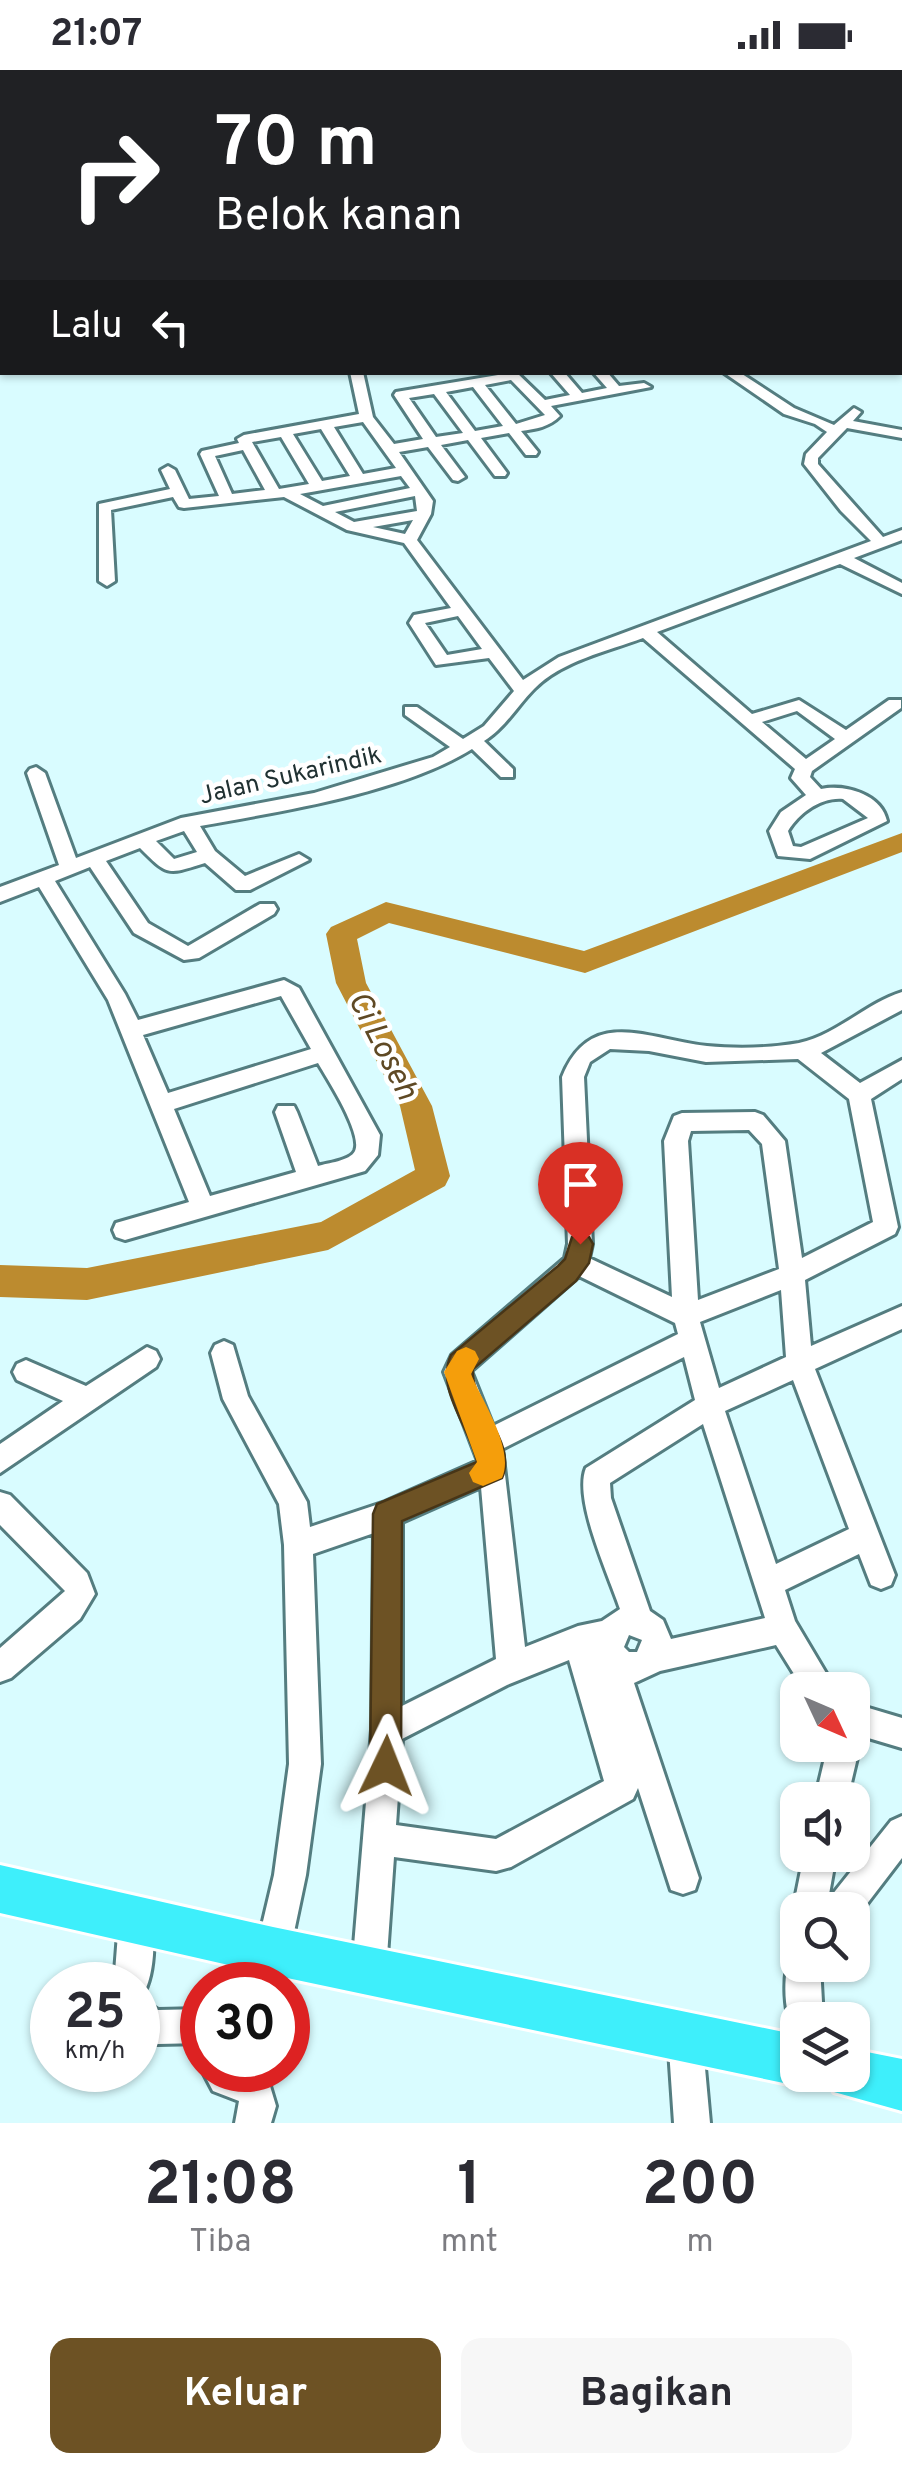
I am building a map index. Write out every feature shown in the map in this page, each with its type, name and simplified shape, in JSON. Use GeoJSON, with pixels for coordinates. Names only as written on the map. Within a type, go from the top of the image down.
{"type":"FeatureCollection","features":[{"type":"Feature","properties":{"kind":"highway"},"geometry":{"type":"LineString","coordinates":[[0,1889],[272,1951],[780,2057]]}},
{"type":"Feature","properties":{"kind":"highway"},"geometry":{"type":"LineString","coordinates":[[870,2078],[902,2084]]}},
{"type":"Feature","properties":{"kind":"street"},"geometry":{"type":"LineString","coordinates":[[357,375],[366,417],[426,501],[424,514],[409,540]]}},
{"type":"Feature","properties":{"kind":"street"},"geometry":{"type":"LineString","coordinates":[[424,375],[428,388],[500,474]]}},
{"type":"Feature","properties":{"kind":"street"},"geometry":{"type":"LineString","coordinates":[[458,478],[401,395],[466,380],[519,375]]}},
{"type":"Feature","properties":{"kind":"street"},"geometry":{"type":"LineString","coordinates":[[559,375],[579,398]]}},
{"type":"Feature","properties":{"kind":"street"},"geometry":{"type":"LineString","coordinates":[[602,375],[616,390]]}},
{"type":"Feature","properties":{"kind":"street"},"geometry":{"type":"LineString","coordinates":[[734,375],[789,411],[820,421],[902,434]]}},
{"type":"Feature","properties":{"kind":"street"},"geometry":{"type":"LineString","coordinates":[[390,449],[552,420],[551,412],[514,376]]}},
{"type":"Feature","properties":{"kind":"street"},"geometry":{"type":"LineString","coordinates":[[466,380],[531,452]]}},
{"type":"Feature","properties":{"kind":"street"},"geometry":{"type":"LineString","coordinates":[[543,404],[644,387]]}},
{"type":"Feature","properties":{"kind":"street"},"geometry":{"type":"LineString","coordinates":[[366,417],[244,438],[244,446],[280,492],[324,510],[352,527],[409,540],[523,692]]}},
{"type":"Feature","properties":{"kind":"street"},"geometry":{"type":"LineString","coordinates":[[845,422],[811,457],[812,464],[846,508],[880,542]]}},
{"type":"Feature","properties":{"kind":"street"},"geometry":{"type":"LineString","coordinates":[[325,424],[359,479]]}},
{"type":"Feature","properties":{"kind":"street"},"geometry":{"type":"LineString","coordinates":[[284,431],[318,486]]}},
{"type":"Feature","properties":{"kind":"street"},"geometry":{"type":"LineString","coordinates":[[228,500],[207,454],[244,446]]}},
{"type":"Feature","properties":{"kind":"street"},"geometry":{"type":"LineString","coordinates":[[168,470],[182,503],[189,506],[405,471]]}},
{"type":"Feature","properties":{"kind":"street"},"geometry":{"type":"LineString","coordinates":[[125,480],[135,499]]}},
{"type":"Feature","properties":{"kind":"street"},"geometry":{"type":"LineString","coordinates":[[324,510],[419,491]]}},
{"type":"Feature","properties":{"kind":"street"},"geometry":{"type":"LineString","coordinates":[[107,581],[104,507],[176,492]]}},
{"type":"Feature","properties":{"kind":"street"},"geometry":{"type":"LineString","coordinates":[[352,527],[424,514]]}},
{"type":"Feature","properties":{"kind":"street","name":"Jalan Sukarindik"},"geometry":{"type":"LineString","coordinates":[[0,895],[188,822],[364,787],[426,766],[469,745],[498,723],[523,692],[551,668],[902,536]]}},
{"type":"Feature","properties":{"kind":"street"},"geometry":{"type":"LineString","coordinates":[[839,557],[902,589]]}},
{"type":"Feature","properties":{"kind":"street"},"geometry":{"type":"LineString","coordinates":[[465,610],[420,618],[416,623],[442,661],[495,652]]}},
{"type":"Feature","properties":{"kind":"street"},"geometry":{"type":"LineString","coordinates":[[644,630],[804,768]]}},
{"type":"Feature","properties":{"kind":"street"},"geometry":{"type":"LineString","coordinates":[[817,796],[800,778],[804,768],[895,704]]}},
{"type":"Feature","properties":{"kind":"street"},"geometry":{"type":"LineString","coordinates":[[749,720],[799,705],[844,738]]}},
{"type":"Feature","properties":{"kind":"street"},"geometry":{"type":"LineString","coordinates":[[411,710],[507,773]]}},
{"type":"Feature","properties":{"kind":"street"},"geometry":{"type":"LineString","coordinates":[[36,773],[70,870]]}},
{"type":"Feature","properties":{"kind":"street"},"geometry":{"type":"LineString","coordinates":[[840,790],[851,793],[877,814],[878,821],[803,854],[785,851],[778,832],[781,824],[817,796],[840,790]]}},
{"type":"Feature","properties":{"kind":"street"},"geometry":{"type":"LineString","coordinates":[[95,859],[140,928],[184,953],[192,953],[270,912],[246,885],[208,855],[188,822]]}},
{"type":"Feature","properties":{"kind":"street"},"geometry":{"type":"LineString","coordinates":[[144,840],[172,867],[208,855]]}},
{"type":"Feature","properties":{"kind":"street"},"geometry":{"type":"LineString","coordinates":[[246,885],[299,860]]}},
{"type":"Feature","properties":{"kind":"street"},"geometry":{"type":"LineString","coordinates":[[44,880],[118,999],[203,1208]]}},
{"type":"Feature","properties":{"kind":"street"},"geometry":{"type":"LineString","coordinates":[[125,1230],[357,1164],[369,1147],[368,1135],[292,994],[284,988],[132,1030]]}},
{"type":"Feature","properties":{"kind":"street"},"geometry":{"type":"LineString","coordinates":[[512,1666],[490,1456],[459,1382],[460,1363],[576,1263],[580,1244],[573,1077],[583,1054],[604,1041],[624,1039],[707,1054],[803,1051],[902,1000]]}},
{"type":"Feature","properties":{"kind":"street"},"geometry":{"type":"LineString","coordinates":[[298,1545],[388,1514],[490,1456],[689,1328],[894,1224],[858,1095],[803,1051]]}},
{"type":"Feature","properties":{"kind":"street"},"geometry":{"type":"LineString","coordinates":[[159,1105],[324,1053]]}},
{"type":"Feature","properties":{"kind":"street"},"geometry":{"type":"LineString","coordinates":[[858,1095],[902,1068]]}},
{"type":"Feature","properties":{"kind":"street"},"geometry":{"type":"LineString","coordinates":[[286,1112],[310,1178]]}},
{"type":"Feature","properties":{"kind":"street"},"geometry":{"type":"LineString","coordinates":[[810,1672],[783,1629],[689,1328],[676,1141],[682,1122],[756,1122],[773,1141],[800,1366],[882,1576]]}},
{"type":"Feature","properties":{"kind":"street"},"geometry":{"type":"LineString","coordinates":[[576,1263],[689,1328]]}},
{"type":"Feature","properties":{"kind":"street"},"geometry":{"type":"LineString","coordinates":[[653,1658],[653,1633],[640,1621],[597,1498],[596,1476],[710,1405],[902,1317]]}},
{"type":"Feature","properties":{"kind":"street"},"geometry":{"type":"LineString","coordinates":[[224,1353],[243,1415],[294,1502],[298,1545],[305,1764],[290,1875],[272,1951]]}},
{"type":"Feature","properties":{"kind":"street"},"geometry":{"type":"LineString","coordinates":[[0,1460],[146,1358]]}},
{"type":"Feature","properties":{"kind":"street"},"geometry":{"type":"LineString","coordinates":[[26,1372],[90,1400]]}},
{"type":"Feature","properties":{"kind":"street"},"geometry":{"type":"LineString","coordinates":[[0,1505],[77,1583],[80,1594],[70,1609],[0,1667]]}},
{"type":"Feature","properties":{"kind":"street"},"geometry":{"type":"LineString","coordinates":[[369,1970],[388,1730],[388,1514]]}},
{"type":"Feature","properties":{"kind":"street"},"geometry":{"type":"LineString","coordinates":[[768,1582],[866,1536]]}},
{"type":"Feature","properties":{"kind":"street"},"geometry":{"type":"LineString","coordinates":[[636,1781],[612,1646],[621,1622],[640,1621]]}},
{"type":"Feature","properties":{"kind":"street"},"geometry":{"type":"LineString","coordinates":[[388,1730],[512,1666],[578,1641],[612,1646],[634,1668],[653,1658],[783,1629]]}},
{"type":"Feature","properties":{"kind":"street"},"geometry":{"type":"LineString","coordinates":[[578,1641],[636,1781],[682,1878]]}},
{"type":"Feature","properties":{"kind":"street"},"geometry":{"type":"LineString","coordinates":[[870,1723],[902,1733]]}},
{"type":"Feature","properties":{"kind":"street"},"geometry":{"type":"LineString","coordinates":[[382,1839],[496,1855],[511,1851],[636,1781]]}},
{"type":"Feature","properties":{"kind":"street"},"geometry":{"type":"LineString","coordinates":[[856,1892],[902,1832]]}},
{"type":"Feature","properties":{"kind":"street"},"geometry":{"type":"LineString","coordinates":[[133,1962],[136,1921]]}},
{"type":"Feature","properties":{"kind":"street"},"geometry":{"type":"LineString","coordinates":[[685,2036],[692,2123]]}},
{"type":"Feature","properties":{"kind":"street"},"geometry":{"type":"LineString","coordinates":[[253,2123],[258,2106],[255,2092]]}},
{"type":"Feature","properties":{"kind":"waterway","name":"Ci Loseh"},"geometry":{"type":"LineString","coordinates":[[0,1281],[87,1284],[328,1235],[433,1176],[416,1106],[351,983],[341,934],[386,912],[585,962],[902,842]]}},
{"type":"Feature","properties":{"kind":"slow traffic"},"geometry":{"type":"LineString","coordinates":[[466,1359],[457,1372],[487,1443],[492,1468],[483,1473]]}},
{"type":"Feature","properties":{"kind":"route"},"geometry":{"type":"LineString","coordinates":[[386,1766],[388,1514],[492,1468],[487,1443],[459,1382],[460,1363],[557,1284],[576,1263],[580,1244]]}}]}
